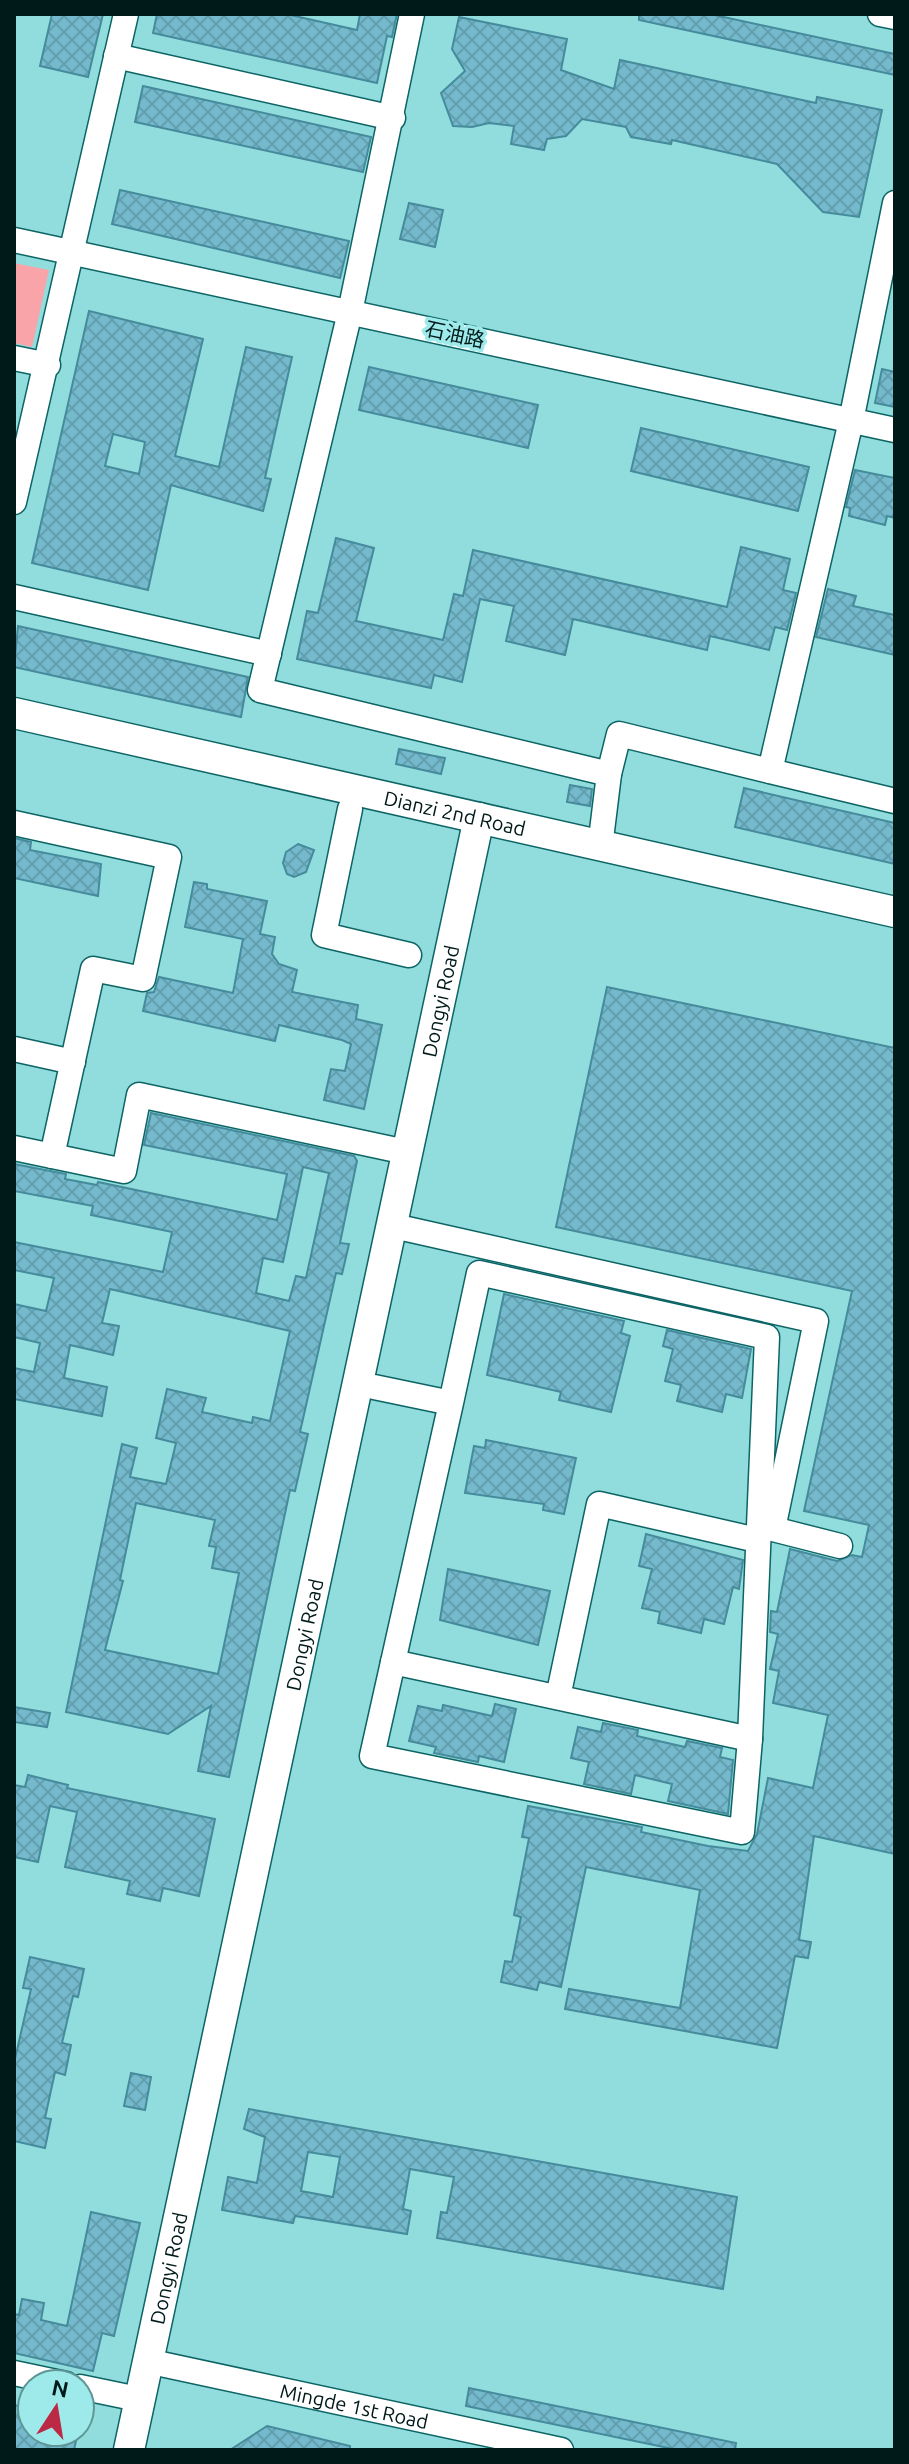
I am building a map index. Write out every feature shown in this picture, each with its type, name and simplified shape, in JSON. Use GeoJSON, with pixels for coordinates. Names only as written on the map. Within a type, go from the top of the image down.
{"type":"FeatureCollection","features":[{"type":"Feature","properties":{"kind":"main road","name":"Dianzi 2nd Road"},"geometry":{"type":"LineString","coordinates":[[14,713],[895,931]]}},
{"type":"Feature","properties":{"kind":"main road","name":"Dianzi 2nd Road"},"geometry":{"type":"LineString","coordinates":[[14,734],[350,809],[600,847],[895,912]]}},
{"type":"Feature","properties":{"kind":"main road","name":"Dongyi Road"},"geometry":{"type":"LineString","coordinates":[[147,2450],[155,2363],[406,1152],[484,829]]}},
{"type":"Feature","properties":{"kind":"main road","name":"Dongyi Road"},"geometry":{"type":"LineString","coordinates":[[129,2450],[138,2399],[155,2363],[374,1387],[484,829]]}},
{"type":"Feature","properties":{"kind":"street"},"geometry":{"type":"LineString","coordinates":[[14,502],[48,365],[126,14]]}},
{"type":"Feature","properties":{"kind":"street"},"geometry":{"type":"LineString","coordinates":[[412,14],[393,118],[350,312],[260,690],[609,774]]}},
{"type":"Feature","properties":{"kind":"street"},"geometry":{"type":"LineString","coordinates":[[880,14],[895,17]]}},
{"type":"Feature","properties":{"kind":"street"},"geometry":{"type":"LineString","coordinates":[[116,56],[393,118]]}},
{"type":"Feature","properties":{"kind":"street"},"geometry":{"type":"LineString","coordinates":[[770,771],[851,421],[895,203]]}},
{"type":"Feature","properties":{"kind":"street","name":"石油路"},"geometry":{"type":"LineString","coordinates":[[14,240],[895,430]]}},
{"type":"Feature","properties":{"kind":"street"},"geometry":{"type":"LineString","coordinates":[[14,358],[48,365]]}},
{"type":"Feature","properties":{"kind":"street"},"geometry":{"type":"LineString","coordinates":[[14,597],[269,654]]}},
{"type":"Feature","properties":{"kind":"street"},"geometry":{"type":"LineString","coordinates":[[600,847],[609,774],[619,734],[895,801]]}},
{"type":"Feature","properties":{"kind":"street"},"geometry":{"type":"LineString","coordinates":[[350,809],[324,935],[409,955]]}},
{"type":"Feature","properties":{"kind":"street"},"geometry":{"type":"LineString","coordinates":[[14,823],[169,857],[143,979],[93,969],[52,1156]]}},
{"type":"Feature","properties":{"kind":"street"},"geometry":{"type":"LineString","coordinates":[[14,1049],[73,1062]]}},
{"type":"Feature","properties":{"kind":"street"},"geometry":{"type":"LineString","coordinates":[[14,1148],[124,1171],[139,1095],[406,1152]]}},
{"type":"Feature","properties":{"kind":"street"},"geometry":{"type":"LineString","coordinates":[[407,1229],[816,1321],[773,1529],[840,1546]]}},
{"type":"Feature","properties":{"kind":"street"},"geometry":{"type":"LineString","coordinates":[[479,1273],[767,1337],[750,1739],[742,1832],[372,1756],[451,1403],[479,1273]]}},
{"type":"Feature","properties":{"kind":"street"},"geometry":{"type":"LineString","coordinates":[[374,1387],[451,1403]]}},
{"type":"Feature","properties":{"kind":"street"},"geometry":{"type":"LineString","coordinates":[[558,1697],[599,1504],[757,1540]]}},
{"type":"Feature","properties":{"kind":"street"},"geometry":{"type":"LineString","coordinates":[[393,1662],[750,1739]]}},
{"type":"Feature","properties":{"kind":"street","name":"Mingde 1st Road"},"geometry":{"type":"LineString","coordinates":[[155,2363],[561,2450]]}},
{"type":"Feature","properties":{"kind":"street"},"geometry":{"type":"LineString","coordinates":[[96,2390],[138,2399]]}},
{"type":"Feature","properties":{"kind":"shaded area"},"geometry":{"type":"Polygon","coordinates":[[[14,263],[49,270],[32,347],[14,343],[14,263]]]}},
{"type":"Feature","properties":{"kind":"building"},"geometry":{"type":"Polygon","coordinates":[[[52,14],[103,14],[88,77],[40,66],[52,14]]]}},
{"type":"Feature","properties":{"kind":"building"},"geometry":{"type":"Polygon","coordinates":[[[157,14],[286,14],[357,30],[360,14],[397,14],[392,37],[387,36],[377,83],[153,33],[157,14]]]}},
{"type":"Feature","properties":{"kind":"building"},"geometry":{"type":"Polygon","coordinates":[[[639,14],[710,14],[895,54],[895,75],[639,20],[639,14]]]}},
{"type":"Feature","properties":{"kind":"building"},"geometry":{"type":"Polygon","coordinates":[[[459,17],[567,39],[561,70],[614,89],[620,60],[816,103],[817,97],[882,110],[859,217],[823,212],[777,164],[672,140],[671,144],[631,137],[626,127],[582,119],[566,136],[547,139],[544,150],[511,144],[514,126],[489,123],[472,127],[453,126],[441,93],[465,71],[452,49],[459,17]]]}},
{"type":"Feature","properties":{"kind":"building"},"geometry":{"type":"Polygon","coordinates":[[[143,86],[371,137],[363,172],[135,122],[143,86]]]}},
{"type":"Feature","properties":{"kind":"building"},"geometry":{"type":"Polygon","coordinates":[[[120,190],[349,241],[340,278],[112,224],[120,190]]]}},
{"type":"Feature","properties":{"kind":"building"},"geometry":{"type":"Polygon","coordinates":[[[409,203],[443,210],[435,247],[400,239],[409,203]]]}},
{"type":"Feature","properties":{"kind":"building"},"geometry":{"type":"Polygon","coordinates":[[[89,311],[203,339],[175,456],[219,467],[246,347],[292,357],[265,478],[271,479],[263,511],[171,485],[148,590],[32,563],[89,311]],[[113,434],[105,466],[139,474],[145,442],[113,434]]]}},
{"type":"Feature","properties":{"kind":"building"},"geometry":{"type":"Polygon","coordinates":[[[369,367],[538,405],[528,448],[359,410],[369,367]]]}},
{"type":"Feature","properties":{"kind":"building"},"geometry":{"type":"Polygon","coordinates":[[[882,369],[895,372],[895,407],[875,403],[882,369]]]}},
{"type":"Feature","properties":{"kind":"building"},"geometry":{"type":"Polygon","coordinates":[[[641,428],[809,467],[798,511],[631,471],[641,428]]]}},
{"type":"Feature","properties":{"kind":"building"},"geometry":{"type":"Polygon","coordinates":[[[855,470],[895,478],[895,518],[887,516],[885,525],[849,516],[850,508],[846,507],[855,470]]]}},
{"type":"Feature","properties":{"kind":"building"},"geometry":{"type":"Polygon","coordinates":[[[336,538],[374,548],[356,621],[443,640],[454,594],[463,596],[473,550],[727,607],[741,547],[790,559],[783,590],[796,593],[787,630],[775,627],[769,650],[710,636],[707,650],[573,619],[565,655],[506,641],[514,606],[480,599],[462,682],[434,675],[431,688],[297,659],[307,611],[318,613],[336,538]]]}},
{"type":"Feature","properties":{"kind":"building"},"geometry":{"type":"Polygon","coordinates":[[[828,589],[856,596],[853,606],[895,615],[895,655],[816,637],[828,589]]]}},
{"type":"Feature","properties":{"kind":"building"},"geometry":{"type":"Polygon","coordinates":[[[18,626],[248,677],[241,717],[14,667],[18,626]]]}},
{"type":"Feature","properties":{"kind":"building"},"geometry":{"type":"Polygon","coordinates":[[[399,749],[445,758],[441,774],[396,764],[399,749]]]}},
{"type":"Feature","properties":{"kind":"building"},"geometry":{"type":"Polygon","coordinates":[[[570,785],[592,789],[590,806],[567,802],[570,785]]]}},
{"type":"Feature","properties":{"kind":"building"},"geometry":{"type":"Polygon","coordinates":[[[744,788],[895,823],[895,864],[735,827],[744,788]]]}},
{"type":"Feature","properties":{"kind":"building"},"geometry":{"type":"Polygon","coordinates":[[[14,838],[31,842],[30,850],[101,864],[98,896],[14,878],[14,838]]]}},
{"type":"Feature","properties":{"kind":"building"},"geometry":{"type":"Polygon","coordinates":[[[298,844],[314,850],[306,872],[294,877],[287,874],[283,863],[286,852],[298,844]]]}},
{"type":"Feature","properties":{"kind":"building"},"geometry":{"type":"Polygon","coordinates":[[[194,882],[207,884],[207,889],[267,901],[260,934],[275,937],[272,954],[279,964],[297,970],[292,992],[358,1005],[356,1019],[382,1025],[364,1109],[324,1100],[331,1069],[345,1071],[351,1044],[342,1040],[279,1025],[275,1041],[143,1011],[147,993],[154,992],[159,977],[233,993],[243,939],[185,927],[194,882]]]}},
{"type":"Feature","properties":{"kind":"building"},"geometry":{"type":"Polygon","coordinates":[[[607,987],[895,1048],[895,1854],[814,1836],[799,1940],[811,1942],[808,1958],[795,1956],[777,2048],[565,2009],[569,1989],[680,2008],[700,1890],[586,1867],[561,1987],[539,1982],[537,1990],[501,1982],[505,1961],[512,1962],[521,1917],[514,1915],[529,1838],[522,1837],[528,1806],[642,1827],[641,1832],[708,1846],[748,1851],[757,1834],[768,1778],[813,1788],[828,1715],[773,1703],[779,1671],[770,1669],[778,1634],[770,1632],[771,1611],[777,1612],[790,1549],[837,1561],[852,1555],[862,1557],[869,1525],[804,1511],[852,1291],[556,1227],[607,987]]]}},
{"type":"Feature","properties":{"kind":"building"},"geometry":{"type":"Polygon","coordinates":[[[151,1113],[354,1156],[357,1161],[340,1243],[349,1244],[342,1274],[336,1273],[300,1432],[308,1434],[295,1491],[290,1490],[229,1777],[198,1771],[211,1706],[168,1734],[66,1712],[122,1444],[137,1448],[130,1477],[166,1484],[176,1443],[156,1438],[167,1389],[206,1398],[202,1412],[252,1423],[253,1417],[270,1421],[290,1331],[110,1289],[102,1323],[119,1326],[113,1355],[70,1345],[64,1378],[107,1387],[102,1416],[14,1399],[14,1368],[34,1372],[40,1343],[14,1337],[14,1304],[46,1311],[54,1278],[14,1270],[14,1242],[163,1272],[172,1232],[91,1215],[93,1206],[14,1191],[14,1164],[66,1174],[65,1179],[97,1185],[98,1182],[277,1220],[287,1174],[144,1145],[151,1113]],[[303,1167],[283,1262],[263,1258],[256,1293],[289,1301],[296,1276],[306,1278],[329,1173],[303,1167]],[[136,1503],[120,1580],[123,1581],[105,1650],[218,1674],[239,1573],[212,1568],[216,1547],[209,1546],[215,1520],[136,1503]]]}},
{"type":"Feature","properties":{"kind":"building"},"geometry":{"type":"Polygon","coordinates":[[[504,1294],[624,1321],[621,1333],[630,1336],[611,1412],[559,1400],[561,1392],[487,1375],[504,1294]]]}},
{"type":"Feature","properties":{"kind":"building"},"geometry":{"type":"Polygon","coordinates":[[[667,1330],[751,1349],[742,1398],[726,1394],[722,1412],[677,1401],[681,1385],[665,1381],[673,1349],[663,1346],[667,1330]]]}},
{"type":"Feature","properties":{"kind":"building"},"geometry":{"type":"Polygon","coordinates":[[[486,1440],[576,1458],[564,1514],[543,1510],[544,1504],[465,1493],[474,1446],[485,1448],[486,1440]]]}},
{"type":"Feature","properties":{"kind":"building"},"geometry":{"type":"Polygon","coordinates":[[[646,1534],[743,1560],[739,1589],[733,1587],[724,1624],[704,1619],[701,1633],[658,1623],[660,1612],[642,1608],[652,1569],[639,1566],[646,1534]]]}},
{"type":"Feature","properties":{"kind":"building"},"geometry":{"type":"Polygon","coordinates":[[[448,1569],[550,1591],[538,1645],[440,1620],[448,1569]]]}},
{"type":"Feature","properties":{"kind":"building"},"geometry":{"type":"Polygon","coordinates":[[[495,1704],[516,1709],[504,1762],[479,1756],[478,1762],[434,1753],[436,1747],[409,1741],[418,1706],[442,1711],[443,1705],[492,1716],[495,1704]]]}},
{"type":"Feature","properties":{"kind":"building"},"geometry":{"type":"Polygon","coordinates":[[[14,1707],[50,1713],[47,1727],[14,1722],[14,1707]]]}},
{"type":"Feature","properties":{"kind":"building"},"geometry":{"type":"Polygon","coordinates":[[[603,1723],[638,1730],[637,1736],[685,1747],[687,1741],[722,1748],[720,1757],[733,1760],[728,1814],[668,1801],[672,1784],[635,1775],[631,1794],[584,1784],[589,1762],[571,1758],[578,1727],[601,1732],[603,1723]]]}},
{"type":"Feature","properties":{"kind":"building"},"geometry":{"type":"Polygon","coordinates":[[[28,1775],[68,1785],[67,1788],[215,1819],[199,1896],[163,1888],[160,1901],[127,1894],[130,1881],[65,1867],[77,1812],[50,1806],[38,1862],[14,1857],[14,1785],[25,1787],[28,1775]]]}},
{"type":"Feature","properties":{"kind":"building"},"geometry":{"type":"Polygon","coordinates":[[[30,1957],[84,1969],[78,1997],[73,1996],[62,2043],[71,2045],[65,2075],[55,2072],[45,2118],[51,2119],[45,2148],[14,2141],[14,2063],[31,1989],[23,1988],[30,1957]]]}},
{"type":"Feature","properties":{"kind":"building"},"geometry":{"type":"Polygon","coordinates":[[[131,2073],[151,2077],[145,2110],[124,2106],[131,2073]]]}},
{"type":"Feature","properties":{"kind":"building"},"geometry":{"type":"Polygon","coordinates":[[[249,2109],[737,2197],[723,2289],[437,2238],[441,2212],[447,2213],[454,2177],[410,2169],[403,2209],[411,2211],[407,2234],[295,2216],[293,2223],[222,2210],[228,2177],[257,2183],[265,2137],[244,2129],[249,2109]],[[308,2152],[301,2191],[333,2197],[340,2157],[308,2152]]]}},
{"type":"Feature","properties":{"kind":"building"},"geometry":{"type":"Polygon","coordinates":[[[91,2212],[140,2223],[114,2336],[102,2333],[94,2368],[80,2368],[14,2353],[14,2314],[19,2315],[22,2299],[44,2303],[41,2320],[67,2326],[91,2212]]]}},
{"type":"Feature","properties":{"kind":"building"},"geometry":{"type":"Polygon","coordinates":[[[469,2388],[736,2443],[735,2450],[678,2450],[466,2406],[469,2388]]]}},
{"type":"Feature","properties":{"kind":"building"},"geometry":{"type":"Polygon","coordinates":[[[14,2405],[16,2448],[74,2448],[74,2450],[14,2450],[14,2405]]]}},
{"type":"Feature","properties":{"kind":"building"},"geometry":{"type":"Polygon","coordinates":[[[267,2426],[350,2446],[350,2450],[230,2450],[267,2426]]]}}]}
